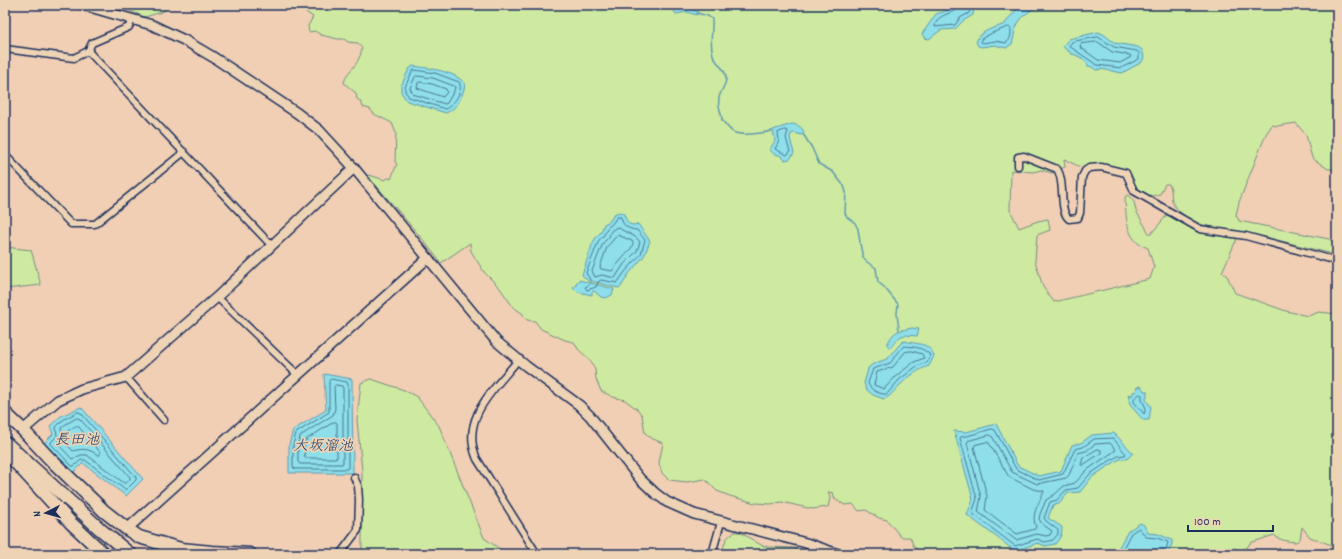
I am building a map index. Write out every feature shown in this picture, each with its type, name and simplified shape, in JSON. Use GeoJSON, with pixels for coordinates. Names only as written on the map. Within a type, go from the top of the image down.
{"type":"FeatureCollection","features":[{"type":"Feature","properties":{"kind":"highway"},"geometry":{"type":"LineString","coordinates":[[5,413],[104,511],[126,529],[152,541],[181,549],[250,554]]}},
{"type":"Feature","properties":{"kind":"highway"},"geometry":{"type":"LineString","coordinates":[[5,445],[71,523],[93,554]]}},
{"type":"Feature","properties":{"kind":"highway"},"geometry":{"type":"LineString","coordinates":[[5,445],[118,554]]}},
{"type":"Feature","properties":{"kind":"highway"},"geometry":{"type":"LineString","coordinates":[[5,445],[130,554]]}},
{"type":"Feature","properties":{"kind":"highway"},"geometry":{"type":"LineString","coordinates":[[71,523],[104,554]]}},
{"type":"Feature","properties":{"kind":"street"},"geometry":{"type":"LineString","coordinates":[[84,5],[152,25],[184,40],[213,57],[291,109],[319,130],[354,168],[496,341],[590,416],[640,479],[667,502],[694,514],[806,543],[838,554]]}},
{"type":"Feature","properties":{"kind":"street"},"geometry":{"type":"LineString","coordinates":[[5,49],[74,58],[88,51],[92,43],[129,27],[132,19]]}},
{"type":"Feature","properties":{"kind":"street"},"geometry":{"type":"LineString","coordinates":[[88,51],[271,245]]}},
{"type":"Feature","properties":{"kind":"street"},"geometry":{"type":"LineString","coordinates":[[5,155],[70,224],[95,224],[184,152]]}},
{"type":"Feature","properties":{"kind":"street"},"geometry":{"type":"LineString","coordinates":[[1018,166],[1018,157],[1024,156],[1057,169],[1060,178],[1065,213],[1069,219],[1078,218],[1080,213],[1082,177],[1085,171],[1089,168],[1107,168],[1126,172],[1134,191],[1200,229],[1246,236],[1337,261]]}},
{"type":"Feature","properties":{"kind":"street"},"geometry":{"type":"LineString","coordinates":[[23,430],[58,400],[82,389],[126,377],[217,297],[354,168]]}},
{"type":"Feature","properties":{"kind":"street"},"geometry":{"type":"LineString","coordinates":[[126,529],[428,258]]}},
{"type":"Feature","properties":{"kind":"street"},"geometry":{"type":"LineString","coordinates":[[217,297],[298,375]]}},
{"type":"Feature","properties":{"kind":"street"},"geometry":{"type":"LineString","coordinates":[[518,360],[481,406],[473,422],[471,437],[473,451],[477,459],[537,554]]}},
{"type":"Feature","properties":{"kind":"street"},"geometry":{"type":"LineString","coordinates":[[126,377],[164,420]]}},
{"type":"Feature","properties":{"kind":"street"},"geometry":{"type":"LineString","coordinates":[[340,554],[358,530],[358,486],[354,477]]}},
{"type":"Feature","properties":{"kind":"street"},"geometry":{"type":"LineString","coordinates":[[712,554],[721,522]]}},
{"type":"Feature","properties":{"kind":"green space"},"geometry":{"type":"Polygon","coordinates":[[[116,5],[169,5],[164,11],[145,17],[116,5]]]}},
{"type":"Feature","properties":{"kind":"green space"},"geometry":{"type":"Polygon","coordinates":[[[296,5],[1337,5],[1337,169],[1328,169],[1312,158],[1306,135],[1296,123],[1277,126],[1272,125],[1266,134],[1239,202],[1236,215],[1239,221],[1329,239],[1337,246],[1337,255],[1262,236],[1210,227],[1197,223],[1186,217],[1174,206],[1169,184],[1165,184],[1160,194],[1149,197],[1135,190],[1129,173],[1117,167],[1101,171],[1078,166],[1064,159],[1065,167],[1052,173],[1041,170],[1033,172],[1011,170],[1010,210],[1019,228],[1048,219],[1050,230],[1037,235],[1035,261],[1043,287],[1054,302],[1150,279],[1154,267],[1148,248],[1139,244],[1134,239],[1127,222],[1125,197],[1128,195],[1134,202],[1136,211],[1150,235],[1167,215],[1200,233],[1237,238],[1222,272],[1227,276],[1235,293],[1286,311],[1308,316],[1319,312],[1337,314],[1337,547],[1310,537],[1302,527],[1300,539],[1296,542],[1281,540],[1274,535],[1250,543],[1247,548],[1240,550],[1235,548],[1217,554],[923,554],[914,547],[910,537],[901,537],[887,520],[879,518],[866,510],[859,511],[853,504],[845,505],[835,499],[833,493],[828,492],[830,498],[828,507],[812,509],[782,502],[771,504],[755,503],[730,496],[717,491],[705,479],[687,482],[669,480],[662,473],[659,463],[663,443],[653,439],[645,433],[642,415],[637,409],[625,400],[613,397],[601,391],[591,361],[578,349],[574,342],[565,340],[541,329],[535,321],[527,320],[522,313],[513,307],[500,288],[484,272],[471,251],[470,243],[441,263],[375,184],[371,183],[369,179],[371,179],[368,176],[369,175],[385,180],[388,178],[391,179],[397,164],[395,162],[396,133],[392,123],[374,114],[370,109],[363,107],[361,102],[357,99],[356,93],[344,83],[347,75],[357,62],[362,48],[358,43],[321,35],[315,31],[309,32],[308,26],[313,17],[296,5]]]}},
{"type":"Feature","properties":{"kind":"green space"},"geometry":{"type":"Polygon","coordinates":[[[5,247],[31,250],[41,285],[5,289],[5,247]]]}},
{"type":"Feature","properties":{"kind":"green space"},"geometry":{"type":"Polygon","coordinates":[[[371,379],[404,390],[417,397],[439,426],[484,538],[507,554],[362,554],[362,470],[357,420],[361,383],[371,379]]]}},
{"type":"Feature","properties":{"kind":"green space"},"geometry":{"type":"Polygon","coordinates":[[[735,532],[740,532],[761,545],[768,547],[794,548],[814,554],[723,554],[726,541],[729,536],[735,532]]]}},
{"type":"Feature","properties":{"kind":"water"},"geometry":{"type":"Polygon","coordinates":[[[670,5],[684,5],[698,12],[697,15],[687,12],[676,14],[670,5]]]}},
{"type":"Feature","properties":{"kind":"water"},"geometry":{"type":"Polygon","coordinates":[[[955,5],[976,5],[973,15],[963,21],[955,29],[941,30],[929,39],[925,38],[922,34],[936,14],[946,11],[955,5]]]}},
{"type":"Feature","properties":{"kind":"water"},"geometry":{"type":"Polygon","coordinates":[[[1021,5],[1040,5],[1020,20],[1015,30],[1012,44],[1006,48],[995,45],[982,47],[978,46],[976,42],[984,32],[1005,24],[1021,5]]]}},
{"type":"Feature","properties":{"kind":"water"},"geometry":{"type":"Polygon","coordinates":[[[1098,32],[1115,43],[1138,47],[1142,50],[1144,57],[1142,62],[1122,73],[1101,69],[1096,70],[1088,66],[1081,58],[1071,54],[1063,46],[1069,39],[1098,32]]]}},
{"type":"Feature","properties":{"kind":"water"},"geometry":{"type":"Polygon","coordinates":[[[413,66],[449,73],[461,80],[465,84],[457,105],[446,113],[407,101],[401,92],[401,86],[409,69],[413,66]]]}},
{"type":"Feature","properties":{"kind":"water"},"geometry":{"type":"Polygon","coordinates":[[[792,124],[802,128],[804,132],[802,135],[794,133],[791,134],[790,138],[794,153],[790,159],[785,160],[780,155],[774,154],[770,149],[775,141],[773,130],[792,124]]]}},
{"type":"Feature","properties":{"kind":"water"},"geometry":{"type":"Polygon","coordinates":[[[619,212],[624,214],[630,224],[638,224],[650,241],[644,256],[628,275],[621,287],[618,288],[587,280],[582,275],[596,237],[601,232],[604,224],[610,221],[614,214],[619,212]]]}},
{"type":"Feature","properties":{"kind":"water"},"geometry":{"type":"Polygon","coordinates":[[[579,280],[614,289],[612,295],[606,298],[601,297],[594,291],[592,292],[592,295],[578,292],[573,287],[579,280]]]}},
{"type":"Feature","properties":{"kind":"water"},"geometry":{"type":"Polygon","coordinates":[[[912,328],[919,329],[917,336],[903,335],[890,348],[887,345],[896,332],[912,328]]]}},
{"type":"Feature","properties":{"kind":"water"},"geometry":{"type":"Polygon","coordinates":[[[905,341],[922,344],[932,351],[934,356],[929,366],[910,376],[887,398],[884,399],[873,395],[866,389],[864,383],[868,368],[873,364],[887,359],[902,342],[905,341]]]}},
{"type":"Feature","properties":{"kind":"water","name":"大坂溜池"},"geometry":{"type":"Polygon","coordinates":[[[324,374],[352,379],[353,473],[289,473],[289,445],[293,430],[326,410],[324,374]]]}},
{"type":"Feature","properties":{"kind":"water"},"geometry":{"type":"Polygon","coordinates":[[[1141,386],[1144,391],[1147,391],[1147,398],[1145,398],[1151,407],[1149,420],[1143,420],[1130,405],[1128,394],[1132,396],[1133,392],[1137,391],[1136,388],[1141,386]]]}},
{"type":"Feature","properties":{"kind":"water","name":"長田池"},"geometry":{"type":"Polygon","coordinates":[[[81,407],[143,479],[126,496],[83,463],[73,473],[44,443],[53,434],[50,426],[61,416],[81,407]]]}},
{"type":"Feature","properties":{"kind":"water"},"geometry":{"type":"Polygon","coordinates":[[[996,424],[1018,466],[1039,476],[1061,471],[1072,445],[1081,443],[1092,435],[1114,433],[1133,453],[1127,459],[1120,459],[1092,477],[1080,492],[1068,493],[1059,504],[1053,505],[1048,518],[1062,527],[1062,532],[1055,544],[1045,546],[1038,543],[1015,551],[967,515],[973,499],[954,431],[966,432],[996,424]]]}},
{"type":"Feature","properties":{"kind":"water"},"geometry":{"type":"Polygon","coordinates":[[[1140,523],[1144,525],[1148,533],[1158,534],[1172,540],[1168,553],[1160,554],[1148,549],[1132,554],[1115,554],[1128,531],[1140,523]]]}},
{"type":"Feature","properties":{"kind":"waterway"},"geometry":{"type":"LineString","coordinates":[[697,13],[708,16],[712,19],[711,45],[713,55],[726,75],[726,82],[719,96],[719,107],[722,120],[733,132],[737,133],[752,134],[772,131]]}},
{"type":"Feature","properties":{"kind":"waterway"},"geometry":{"type":"LineString","coordinates":[[803,134],[812,148],[819,164],[833,172],[844,186],[846,192],[845,213],[847,217],[855,223],[858,229],[863,257],[867,262],[876,268],[878,282],[898,304],[897,314],[899,330]]}},
{"type":"Feature","properties":{"kind":"tunnel"},"geometry":{"type":"LineString","coordinates":[[98,554],[127,529]]}}]}
